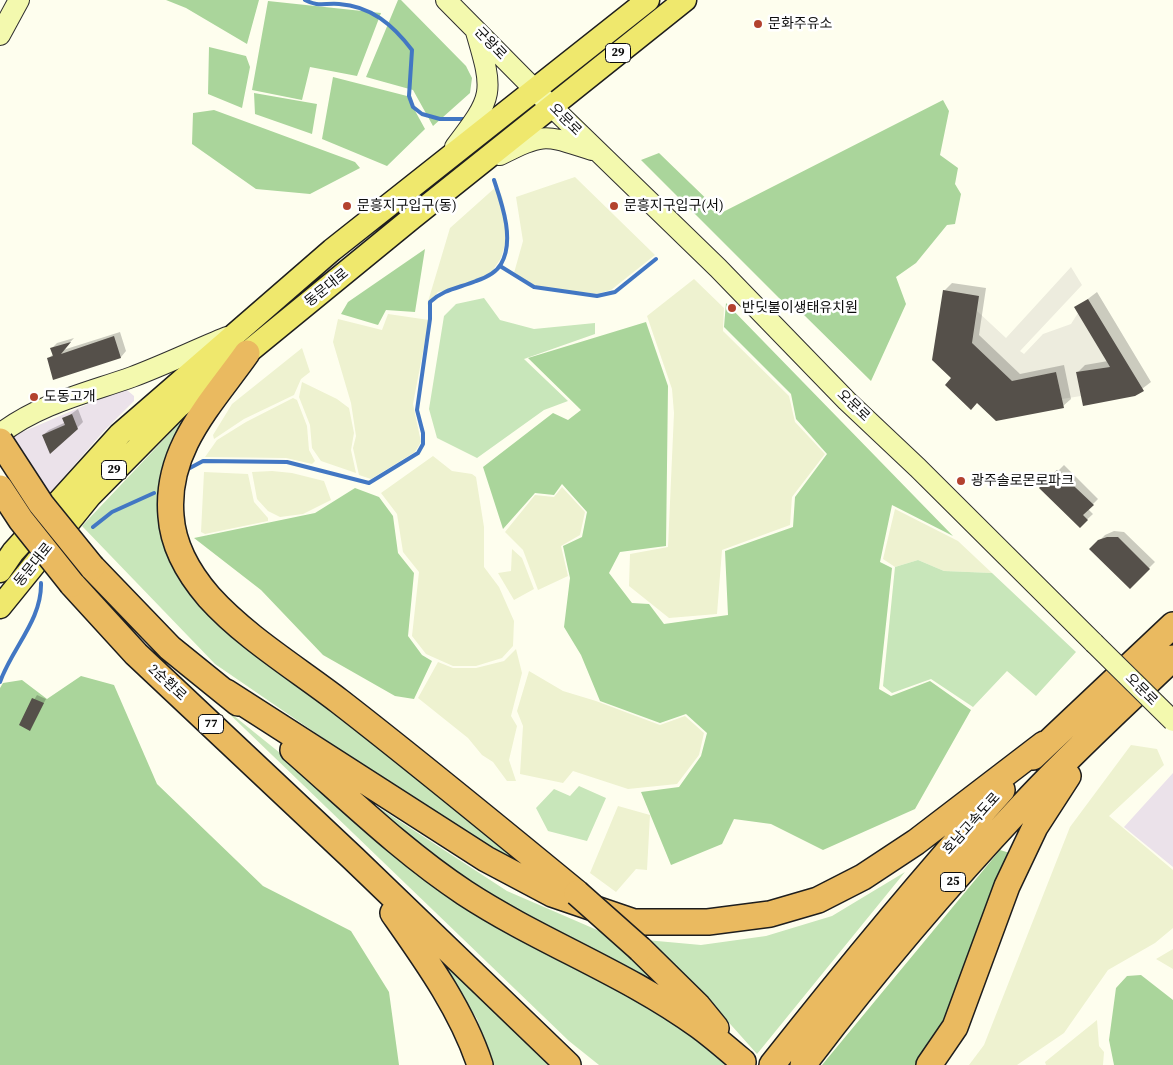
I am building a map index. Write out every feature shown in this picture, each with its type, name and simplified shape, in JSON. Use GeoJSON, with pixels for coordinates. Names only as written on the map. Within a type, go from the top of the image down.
{"type":"FeatureCollection","features":[{"type":"Feature","properties":{"kind":"highway"},"geometry":{"type":"LineString","coordinates":[[243,343],[192,426],[177,460],[172,488],[171,517],[177,546],[190,573],[230,617],[347,708],[577,893],[640,949],[698,1006],[744,1063]]}},
{"type":"Feature","properties":{"kind":"highway","name":"2순환로"},"geometry":{"type":"LineString","coordinates":[[0,441],[41,504],[92,567],[170,648],[226,692]]}},
{"type":"Feature","properties":{"kind":"highway","name":"2순환로"},"geometry":{"type":"LineString","coordinates":[[0,488],[21,520],[72,584],[136,654],[354,858]]}},
{"type":"Feature","properties":{"kind":"highway","name":"호남고속도로"},"geometry":{"type":"LineString","coordinates":[[772,1065],[869,942],[940,859],[1044,744],[1173,625]]}},
{"type":"Feature","properties":{"kind":"highway","name":"호남고속도로"},"geometry":{"type":"LineString","coordinates":[[803,1065],[846,1008],[955,880],[1022,806],[1173,658]]}},
{"type":"Feature","properties":{"kind":"highway"},"geometry":{"type":"LineString","coordinates":[[226,692],[418,859],[464,893],[522,928],[699,1025],[744,1063]]}},
{"type":"Feature","properties":{"kind":"highway"},"geometry":{"type":"LineString","coordinates":[[226,692],[486,859],[552,894],[634,922],[708,922],[770,914],[818,900],[864,877],[916,842],[1044,744]]}},
{"type":"Feature","properties":{"kind":"highway"},"geometry":{"type":"LineString","coordinates":[[928,1065],[955,1027],[1007,886],[1035,827],[1058,789],[1117,712]]}},
{"type":"Feature","properties":{"kind":"highway"},"geometry":{"type":"LineString","coordinates":[[354,858],[440,983],[454,1006],[480,1065]]}},
{"type":"Feature","properties":{"kind":"highway"},"geometry":{"type":"LineString","coordinates":[[354,858],[568,1065]]}},
{"type":"Feature","properties":{"kind":"main road"},"geometry":{"type":"LineString","coordinates":[[0,36],[19,0]]}},
{"type":"Feature","properties":{"kind":"main road","name":"군왕로"},"geometry":{"type":"LineString","coordinates":[[446,0],[534,89]]}},
{"type":"Feature","properties":{"kind":"main road","name":"동문대로"},"geometry":{"type":"LineString","coordinates":[[0,607],[85,503],[122,462],[243,343],[332,250],[648,0]]}},
{"type":"Feature","properties":{"kind":"main road","name":"동문대로"},"geometry":{"type":"LineString","coordinates":[[0,570],[13,552],[120,434],[473,169],[685,0]]}},
{"type":"Feature","properties":{"kind":"main road"},"geometry":{"type":"LineString","coordinates":[[448,157],[477,118],[488,95],[488,73],[475,28]]}},
{"type":"Feature","properties":{"kind":"main road","name":"오문로"},"geometry":{"type":"LineString","coordinates":[[534,89],[1173,721]]}},
{"type":"Feature","properties":{"kind":"main road"},"geometry":{"type":"LineString","coordinates":[[473,169],[534,138],[549,137],[597,151]]}},
{"type":"Feature","properties":{"kind":"main road","name":"동문대로"},"geometry":{"type":"LineString","coordinates":[[0,434],[13,424],[40,410],[132,377],[243,343]]}},
{"type":"Feature","properties":{"kind":"shaded area"},"geometry":{"type":"Polygon","coordinates":[[[1071,267],[1082,285],[1020,351],[1024,354],[1043,334],[1071,324],[1078,313],[1110,367],[1076,372],[1081,396],[1062,399],[1056,372],[1005,383],[971,350],[977,311],[1006,338],[1071,267]]]}},
{"type":"Feature","properties":{"kind":"shaded area"},"geometry":{"type":"Polygon","coordinates":[[[127,390],[134,396],[134,401],[103,432],[50,493],[13,436],[116,392],[127,390]]]}},
{"type":"Feature","properties":{"kind":"shaded area"},"geometry":{"type":"Polygon","coordinates":[[[1173,773],[1173,867],[1124,827],[1173,773]]]}},
{"type":"Feature","properties":{"kind":"green space"},"geometry":{"type":"Polygon","coordinates":[[[166,0],[259,0],[247,44],[186,8],[166,0]]]}},
{"type":"Feature","properties":{"kind":"green space"},"geometry":{"type":"Polygon","coordinates":[[[398,0],[401,0],[466,66],[472,78],[470,93],[433,126],[413,90],[366,77],[398,0]]]}},
{"type":"Feature","properties":{"kind":"green space"},"geometry":{"type":"Polygon","coordinates":[[[268,1],[381,13],[357,76],[310,67],[302,100],[252,90],[268,1]]]}},
{"type":"Feature","properties":{"kind":"green space"},"geometry":{"type":"Polygon","coordinates":[[[209,47],[246,56],[250,67],[242,108],[208,94],[209,47]]]}},
{"type":"Feature","properties":{"kind":"green space"},"geometry":{"type":"Polygon","coordinates":[[[333,77],[407,96],[425,129],[387,166],[322,139],[333,77]]]}},
{"type":"Feature","properties":{"kind":"green space"},"geometry":{"type":"Polygon","coordinates":[[[254,93],[317,104],[312,134],[255,114],[254,93]]]}},
{"type":"Feature","properties":{"kind":"green space"},"geometry":{"type":"Polygon","coordinates":[[[943,100],[949,111],[940,155],[958,168],[955,184],[961,194],[955,224],[947,225],[916,263],[896,277],[906,304],[871,381],[803,314],[780,299],[641,160],[659,153],[721,213],[943,100]]]}},
{"type":"Feature","properties":{"kind":"green space"},"geometry":{"type":"Polygon","coordinates":[[[214,110],[355,162],[360,168],[310,194],[256,189],[192,144],[193,113],[214,110]]]}},
{"type":"Feature","properties":{"kind":"green space"},"geometry":{"type":"Polygon","coordinates":[[[575,177],[655,255],[611,290],[597,294],[535,286],[514,273],[523,241],[516,197],[575,177]]]}},
{"type":"Feature","properties":{"kind":"green space"},"geometry":{"type":"Polygon","coordinates":[[[497,186],[503,199],[507,237],[501,258],[491,273],[474,283],[438,292],[427,305],[450,228],[497,186]]]}},
{"type":"Feature","properties":{"kind":"green space"},"geometry":{"type":"Polygon","coordinates":[[[425,249],[415,312],[386,310],[378,325],[341,314],[348,302],[425,249]]]}},
{"type":"Feature","properties":{"kind":"green space"},"geometry":{"type":"Polygon","coordinates":[[[694,279],[724,308],[723,331],[789,396],[795,422],[825,454],[792,497],[790,525],[722,550],[717,614],[669,618],[629,586],[630,554],[668,547],[674,413],[672,389],[647,316],[694,279]]]}},
{"type":"Feature","properties":{"kind":"green space"},"geometry":{"type":"Polygon","coordinates":[[[484,298],[500,320],[534,329],[595,323],[595,334],[524,359],[568,401],[544,410],[477,458],[437,438],[429,409],[444,316],[456,304],[484,298]]]}},
{"type":"Feature","properties":{"kind":"green space"},"geometry":{"type":"Polygon","coordinates":[[[726,303],[953,536],[892,505],[880,562],[892,568],[879,689],[891,696],[930,681],[971,710],[915,809],[823,850],[771,824],[734,819],[722,844],[671,865],[641,792],[679,787],[701,756],[707,733],[686,714],[660,723],[600,701],[581,655],[564,627],[570,578],[563,546],[582,537],[587,512],[562,484],[554,495],[535,493],[503,529],[483,467],[553,413],[568,420],[581,410],[528,358],[646,322],[668,386],[666,546],[620,552],[609,573],[632,603],[649,604],[664,624],[728,615],[725,551],[793,527],[795,497],[827,454],[796,419],[791,394],[724,327],[726,303]]]}},
{"type":"Feature","properties":{"kind":"green space"},"geometry":{"type":"Polygon","coordinates":[[[388,314],[429,320],[413,404],[421,442],[415,452],[371,479],[359,475],[353,448],[356,436],[351,403],[333,342],[338,319],[382,330],[388,314]]]}},
{"type":"Feature","properties":{"kind":"green space"},"geometry":{"type":"Polygon","coordinates":[[[302,348],[310,372],[301,379],[294,395],[244,419],[214,439],[213,435],[232,404],[302,348]]]}},
{"type":"Feature","properties":{"kind":"green space"},"geometry":{"type":"Polygon","coordinates":[[[302,382],[337,399],[349,408],[354,433],[351,450],[356,473],[321,461],[312,448],[310,425],[299,397],[302,382]]]}},
{"type":"Feature","properties":{"kind":"green space"},"geometry":{"type":"Polygon","coordinates":[[[293,398],[297,400],[307,426],[309,450],[315,461],[312,464],[286,458],[205,457],[217,440],[246,422],[293,398]]]}},
{"type":"Feature","properties":{"kind":"green space"},"geometry":{"type":"Polygon","coordinates":[[[186,416],[165,457],[163,515],[187,573],[560,888],[511,867],[215,664],[82,526],[186,416]]]}},
{"type":"Feature","properties":{"kind":"green space"},"geometry":{"type":"Polygon","coordinates":[[[433,456],[452,471],[472,474],[476,477],[484,527],[484,567],[499,587],[514,621],[513,646],[502,658],[476,666],[453,666],[426,654],[412,636],[419,572],[403,552],[397,514],[381,493],[433,456]]]}},
{"type":"Feature","properties":{"kind":"green space"},"geometry":{"type":"Polygon","coordinates":[[[204,472],[248,474],[254,502],[268,518],[268,521],[205,534],[201,532],[204,472]]]}},
{"type":"Feature","properties":{"kind":"green space"},"geometry":{"type":"Polygon","coordinates":[[[252,472],[292,473],[324,481],[331,500],[303,514],[280,517],[268,511],[257,499],[252,472]]]}},
{"type":"Feature","properties":{"kind":"green space"},"geometry":{"type":"Polygon","coordinates":[[[562,487],[585,512],[580,535],[561,546],[568,576],[538,590],[523,550],[505,532],[535,495],[554,497],[562,487]]]}},
{"type":"Feature","properties":{"kind":"green space"},"geometry":{"type":"Polygon","coordinates":[[[355,488],[379,497],[393,516],[398,553],[414,573],[408,636],[422,655],[432,661],[414,699],[395,696],[323,655],[261,590],[194,538],[315,513],[355,488]]]}},
{"type":"Feature","properties":{"kind":"green space"},"geometry":{"type":"Polygon","coordinates":[[[895,509],[958,541],[992,573],[944,571],[918,560],[895,567],[883,559],[895,509]]]}},
{"type":"Feature","properties":{"kind":"green space"},"geometry":{"type":"Polygon","coordinates":[[[512,549],[522,558],[534,589],[514,600],[498,573],[511,571],[512,549]]]}},
{"type":"Feature","properties":{"kind":"green space"},"geometry":{"type":"Polygon","coordinates":[[[918,560],[944,571],[992,573],[1076,652],[1036,696],[1007,671],[973,707],[931,679],[892,693],[883,686],[895,567],[918,560]]]}},
{"type":"Feature","properties":{"kind":"green space"},"geometry":{"type":"Polygon","coordinates":[[[516,649],[522,673],[511,716],[517,726],[509,760],[516,781],[507,781],[493,762],[482,755],[468,738],[418,698],[438,662],[453,668],[476,668],[504,661],[516,649]]]}},
{"type":"Feature","properties":{"kind":"green space"},"geometry":{"type":"Polygon","coordinates":[[[529,671],[563,691],[660,725],[685,716],[704,733],[699,755],[677,784],[628,789],[573,771],[563,783],[520,774],[523,726],[517,711],[529,671]]]}},
{"type":"Feature","properties":{"kind":"green space"},"geometry":{"type":"Polygon","coordinates":[[[81,676],[114,685],[157,784],[263,886],[351,931],[389,992],[399,1065],[0,1065],[0,688],[3,683],[22,680],[47,699],[81,676]]]}},
{"type":"Feature","properties":{"kind":"green space"},"geometry":{"type":"Polygon","coordinates":[[[218,703],[440,882],[685,1023],[731,1065],[599,1065],[569,1041],[218,703]]]}},
{"type":"Feature","properties":{"kind":"green space"},"geometry":{"type":"Polygon","coordinates":[[[1131,745],[1157,749],[1164,765],[1109,816],[1173,870],[1173,928],[1155,943],[1108,970],[1064,1033],[1017,1065],[969,1065],[984,1045],[1070,827],[1131,745]]]}},
{"type":"Feature","properties":{"kind":"green space"},"geometry":{"type":"Polygon","coordinates":[[[579,786],[606,798],[587,841],[548,831],[536,808],[554,789],[570,796],[579,786]]]}},
{"type":"Feature","properties":{"kind":"green space"},"geometry":{"type":"Polygon","coordinates":[[[358,794],[507,891],[611,936],[689,1004],[542,930],[465,880],[358,794]]]}},
{"type":"Feature","properties":{"kind":"green space"},"geometry":{"type":"Polygon","coordinates":[[[618,806],[650,815],[647,870],[636,869],[616,892],[590,873],[618,806]]]}},
{"type":"Feature","properties":{"kind":"green space"},"geometry":{"type":"Polygon","coordinates":[[[1000,850],[1013,854],[969,985],[921,1065],[822,1065],[1000,850]]]}},
{"type":"Feature","properties":{"kind":"green space"},"geometry":{"type":"Polygon","coordinates":[[[905,872],[757,1054],[707,998],[646,940],[701,945],[766,936],[832,916],[905,872]]]}},
{"type":"Feature","properties":{"kind":"green space"},"geometry":{"type":"Polygon","coordinates":[[[426,938],[562,1065],[493,1065],[477,1019],[426,938]]]}},
{"type":"Feature","properties":{"kind":"green space"},"geometry":{"type":"Polygon","coordinates":[[[1173,949],[1173,969],[1156,959],[1173,949]]]}},
{"type":"Feature","properties":{"kind":"green space"},"geometry":{"type":"Polygon","coordinates":[[[1141,975],[1173,1000],[1173,1065],[1114,1065],[1109,1040],[1116,988],[1127,976],[1141,975]]]}},
{"type":"Feature","properties":{"kind":"green space"},"geometry":{"type":"Polygon","coordinates":[[[1097,1020],[1099,1046],[1104,1052],[1103,1065],[1046,1065],[1045,1062],[1097,1020]]]}},
{"type":"Feature","properties":{"kind":"building"},"geometry":{"type":"Polygon","coordinates":[[[943,290],[979,296],[972,343],[1012,381],[1056,372],[1064,408],[996,421],[977,403],[971,410],[945,385],[951,378],[932,360],[943,290]]]}},
{"type":"Feature","properties":{"kind":"building"},"geometry":{"type":"Polygon","coordinates":[[[1088,299],[1144,391],[1135,396],[1083,406],[1076,372],[1110,367],[1074,307],[1088,299]]]}},
{"type":"Feature","properties":{"kind":"building"},"geometry":{"type":"Polygon","coordinates":[[[114,336],[121,358],[53,380],[47,358],[53,356],[50,348],[71,342],[61,354],[114,336]]]}},
{"type":"Feature","properties":{"kind":"building"},"geometry":{"type":"Polygon","coordinates":[[[72,414],[78,429],[50,454],[42,435],[65,425],[62,418],[72,414]]]}},
{"type":"Feature","properties":{"kind":"building"},"geometry":{"type":"Polygon","coordinates":[[[1057,470],[1094,505],[1083,515],[1088,520],[1080,528],[1039,488],[1057,470]]]}},
{"type":"Feature","properties":{"kind":"building"},"geometry":{"type":"Polygon","coordinates":[[[1107,537],[1118,537],[1150,569],[1130,589],[1089,549],[1098,540],[1107,537]]]}},
{"type":"Feature","properties":{"kind":"building"},"geometry":{"type":"Polygon","coordinates":[[[32,698],[44,703],[30,731],[19,725],[32,698]]]}},
{"type":"Feature","properties":{"kind":"waterway"},"geometry":{"type":"LineString","coordinates":[[305,0],[318,4],[351,6],[380,18],[412,50],[409,96],[413,107],[422,114],[440,119],[464,119]]}},
{"type":"Feature","properties":{"kind":"waterway"},"geometry":{"type":"LineString","coordinates":[[188,469],[203,461],[287,462],[369,483],[418,453],[423,444],[423,433],[417,410],[430,319],[430,302],[446,291],[490,275],[499,267],[505,254],[507,244],[506,222],[494,180]]}},
{"type":"Feature","properties":{"kind":"waterway"},"geometry":{"type":"LineString","coordinates":[[500,266],[534,287],[597,296],[615,292],[656,259]]}},
{"type":"Feature","properties":{"kind":"waterway"},"geometry":{"type":"LineString","coordinates":[[93,527],[112,512],[154,493]]}},
{"type":"Feature","properties":{"kind":"waterway"},"geometry":{"type":"LineString","coordinates":[[0,682],[32,622],[37,609],[41,583]]}},
{"type":"Feature","properties":{"kind":"place","name":"문화주유소"},"geometry":{"type":"Point","coordinates":[758,24]}},
{"type":"Feature","properties":{"kind":"place","name":"문흥지구입구(동)"},"geometry":{"type":"Point","coordinates":[347,206]}},
{"type":"Feature","properties":{"kind":"place","name":"문흥지구입구(서)"},"geometry":{"type":"Point","coordinates":[614,206]}},
{"type":"Feature","properties":{"kind":"place","name":"반딧불이생태유치원"},"geometry":{"type":"Point","coordinates":[732,308]}},
{"type":"Feature","properties":{"kind":"place","name":"도동고개"},"geometry":{"type":"Point","coordinates":[34,397]}},
{"type":"Feature","properties":{"kind":"place","name":"광주솔로몬로파크"},"geometry":{"type":"Point","coordinates":[961,481]}}]}
